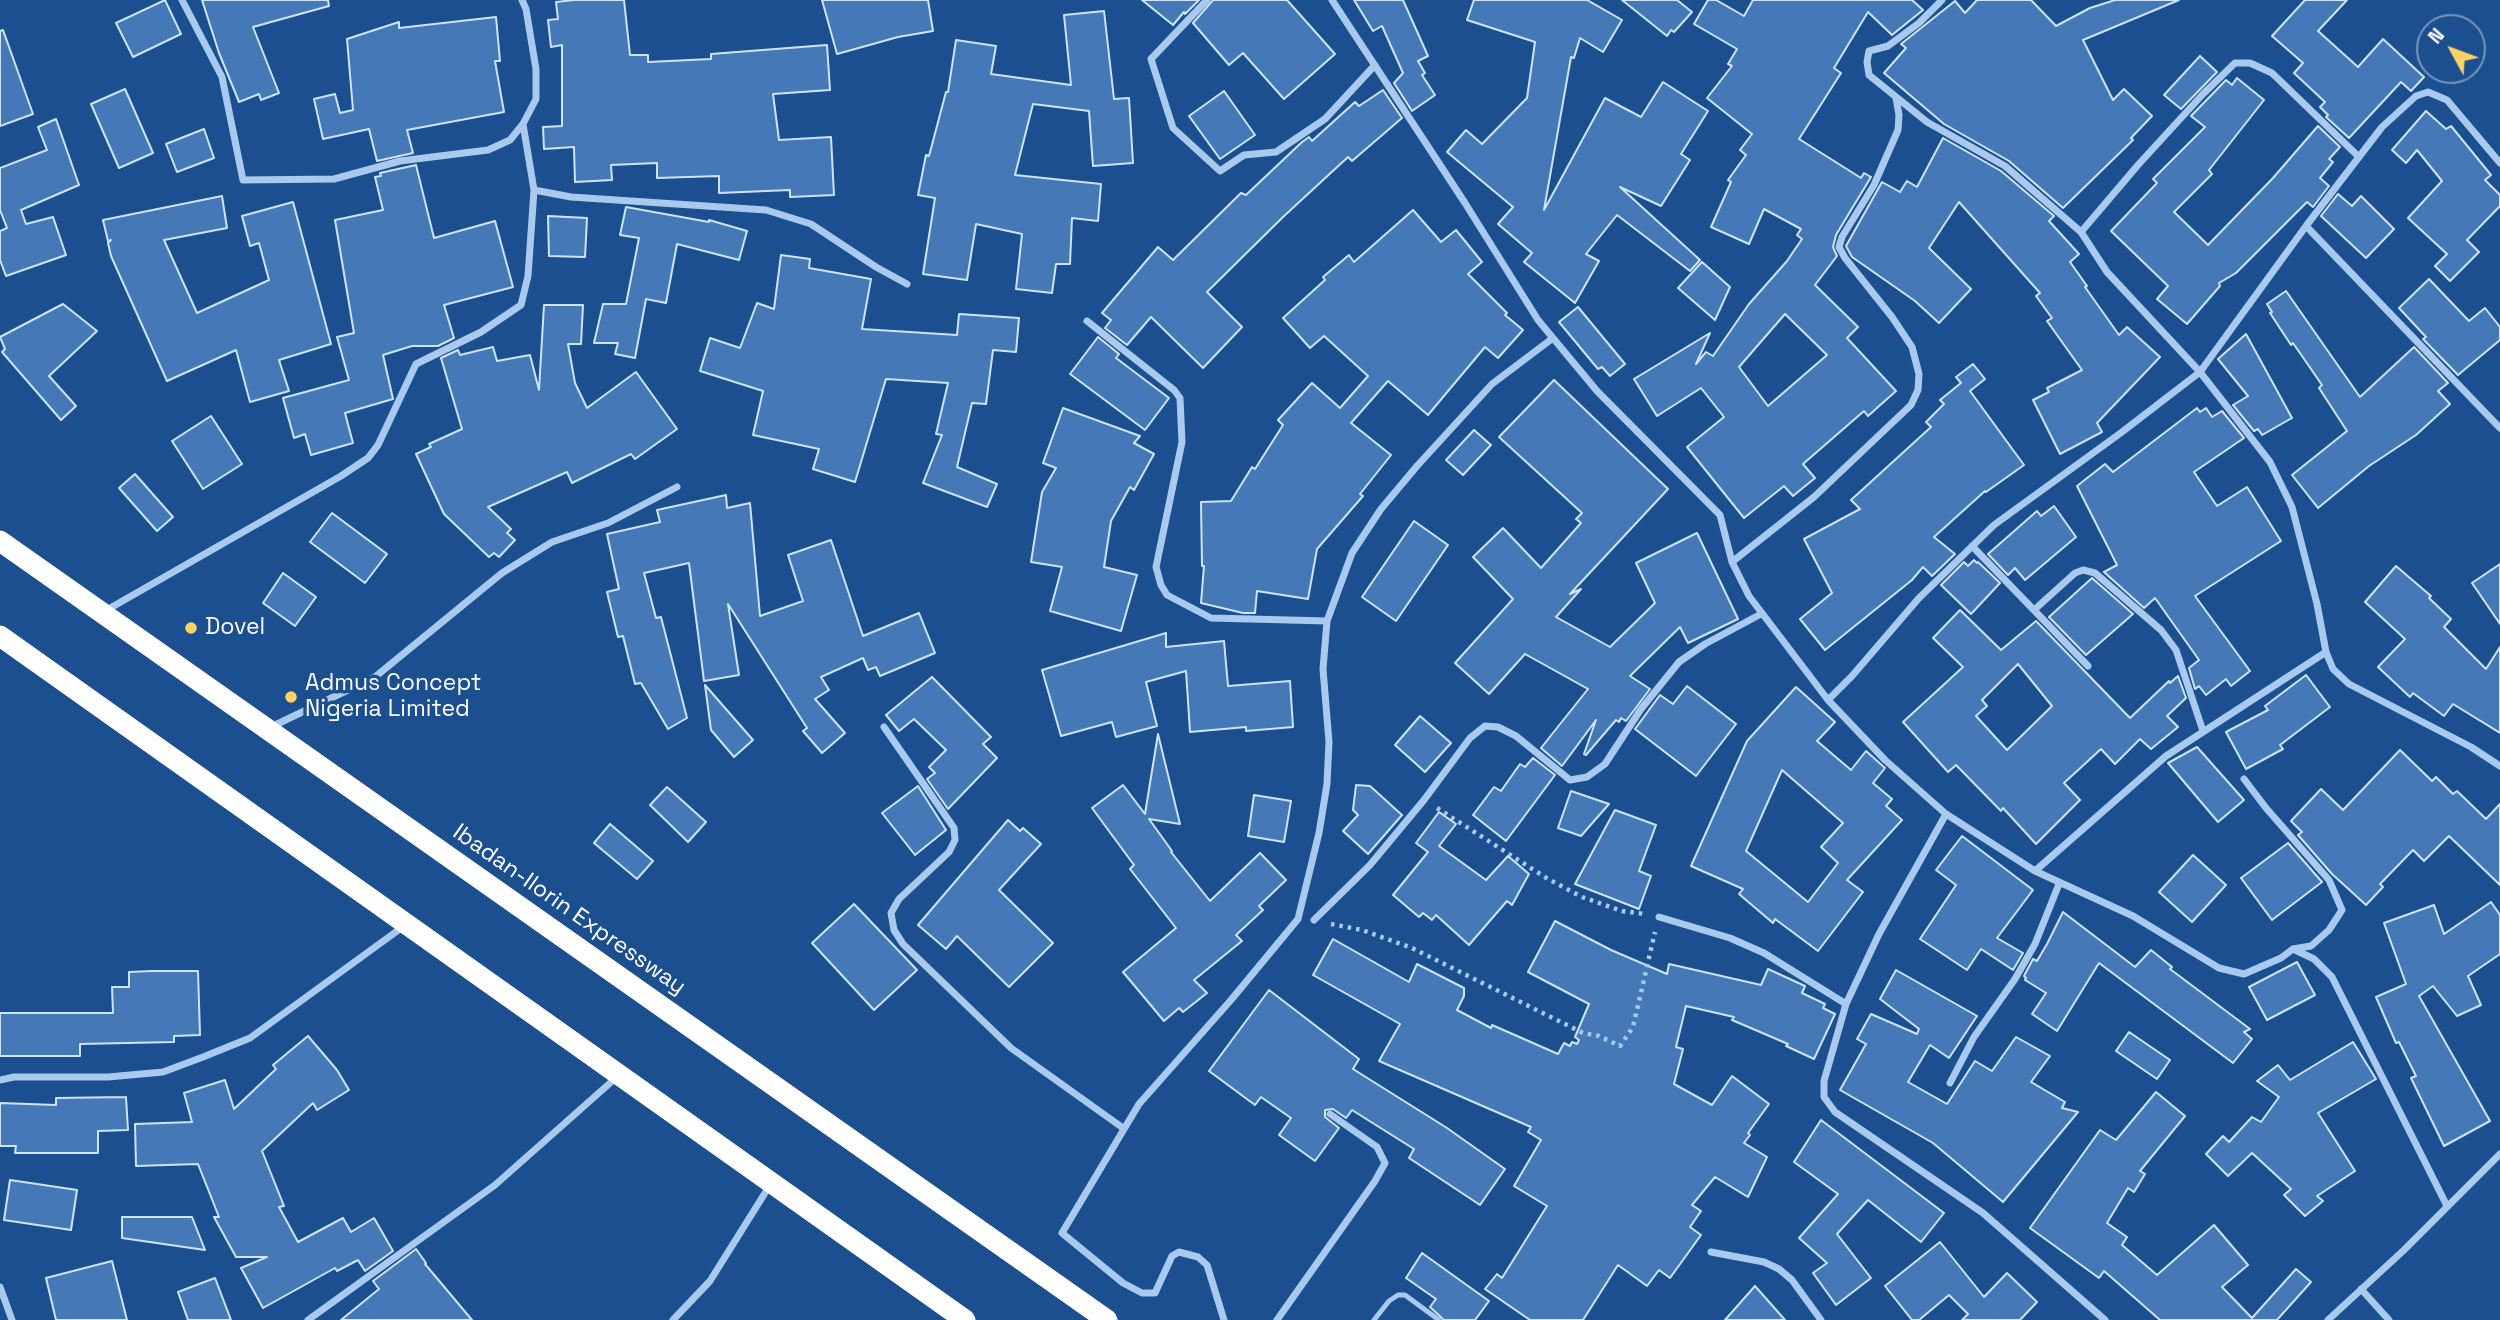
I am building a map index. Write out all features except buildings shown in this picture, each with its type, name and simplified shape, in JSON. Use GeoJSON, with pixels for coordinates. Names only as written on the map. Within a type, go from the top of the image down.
{"type":"FeatureCollection","features":[{"type":"Feature","properties":{"kind":"highway","name":"Ibadan-Ilorin Expressway"},"geometry":{"type":"LineString","coordinates":[[0,541],[1107,1320]]}},
{"type":"Feature","properties":{"kind":"highway"},"geometry":{"type":"LineString","coordinates":[[0,636],[965,1320]]}},
{"type":"Feature","properties":{"kind":"street"},"geometry":{"type":"LineString","coordinates":[[182,0],[222,77],[243,180],[334,179],[400,161],[488,150],[510,140],[523,124],[536,99],[536,69],[526,9],[522,0]]}},
{"type":"Feature","properties":{"kind":"street"},"geometry":{"type":"LineString","coordinates":[[1207,0],[1151,59],[1172,128],[1220,171],[1244,155],[1276,152],[1325,119],[1375,65]]}},
{"type":"Feature","properties":{"kind":"street"},"geometry":{"type":"LineString","coordinates":[[1332,0],[1538,320],[1597,391],[1720,515],[1732,562],[1749,596],[1828,701],[1885,760],[1946,814],[2059,884],[2133,916],[2219,968],[2244,974],[2281,958],[2293,949],[2311,946],[2329,930],[2342,910],[2329,880],[2244,779]]}},
{"type":"Feature","properties":{"kind":"street"},"geometry":{"type":"LineString","coordinates":[[1942,0],[1919,23],[1888,46],[1870,51],[1867,62],[1869,75],[1927,122],[2005,166],[2081,232],[2107,272],[2200,372],[2270,462],[2292,507],[2317,604],[2326,652],[2333,669],[2349,684],[2471,747],[2500,766]]}},
{"type":"Feature","properties":{"kind":"street"},"geometry":{"type":"LineString","coordinates":[[2081,232],[2138,164],[2235,63],[2250,62],[2272,73],[2359,158]]}},
{"type":"Feature","properties":{"kind":"street"},"geometry":{"type":"LineString","coordinates":[[1828,701],[1919,598],[1994,525],[2200,372],[2382,127],[2416,96],[2428,92],[2447,100],[2500,163]]}},
{"type":"Feature","properties":{"kind":"street"},"geometry":{"type":"LineString","coordinates":[[1732,562],[1814,497],[1911,405],[1918,390],[1919,374],[1912,348],[1892,317],[1844,258],[1839,247],[1842,237],[1874,185],[1898,130],[1896,98]]}},
{"type":"Feature","properties":{"kind":"street"},"geometry":{"type":"LineString","coordinates":[[102,613],[368,458],[378,445],[416,364],[481,332],[521,305],[528,276],[534,190],[523,124]]}},
{"type":"Feature","properties":{"kind":"street"},"geometry":{"type":"LineString","coordinates":[[534,190],[571,197],[766,211],[811,224],[907,284]]}},
{"type":"Feature","properties":{"kind":"street"},"geometry":{"type":"LineString","coordinates":[[2306,226],[2500,428]]}},
{"type":"Feature","properties":{"kind":"street"},"geometry":{"type":"LineString","coordinates":[[1087,321],[1174,390],[1180,398],[1182,442],[1156,567],[1167,595],[1211,618],[1327,621]]}},
{"type":"Feature","properties":{"kind":"street"},"geometry":{"type":"LineString","coordinates":[[1224,1320],[1207,1265],[1198,1257],[1179,1252],[1172,1256],[1155,1293],[1142,1293],[1123,1283],[1062,1233],[1139,1104],[1298,919],[1319,833],[1327,784],[1329,742],[1323,669],[1327,621],[1352,553],[1381,509],[1492,384],[1553,338]]}},
{"type":"Feature","properties":{"kind":"street"},"geometry":{"type":"LineString","coordinates":[[267,729],[375,677],[502,573],[552,542],[608,523],[677,487]]}},
{"type":"Feature","properties":{"kind":"street"},"geometry":{"type":"LineString","coordinates":[[1972,546],[2088,666]]}},
{"type":"Feature","properties":{"kind":"street"},"geometry":{"type":"LineString","coordinates":[[2034,610],[2074,573],[2083,570],[2095,573],[2161,630],[2176,650],[2203,731]]}},
{"type":"Feature","properties":{"kind":"street"},"geometry":{"type":"LineString","coordinates":[[1314,920],[1370,865],[1424,800],[1470,738],[1485,726],[1498,727],[1516,736],[1570,780],[1587,777],[1605,764],[1640,709],[1679,662],[1705,644],[1761,614]]}},
{"type":"Feature","properties":{"kind":"street"},"geometry":{"type":"LineString","coordinates":[[2035,871],[2166,756],[2326,652]]}},
{"type":"Feature","properties":{"kind":"street"},"geometry":{"type":"LineString","coordinates":[[884,727],[954,828],[955,840],[949,852],[899,899],[891,914],[894,930],[903,944],[1011,1048],[1123,1128]]}},
{"type":"Feature","properties":{"kind":"street"},"geometry":{"type":"LineString","coordinates":[[1946,814],[1879,934],[1846,1004],[1824,1081],[1824,1097],[1835,1112],[1983,1213],[2105,1320]]}},
{"type":"Feature","properties":{"kind":"street"},"geometry":{"type":"LineString","coordinates":[[1950,1083],[1974,1037],[2015,979],[2035,944],[2059,884]]}},
{"type":"Feature","properties":{"kind":"street"},"geometry":{"type":"LineString","coordinates":[[1659,917],[1730,938],[1764,953],[1846,1004]]}},
{"type":"Feature","properties":{"kind":"street"},"geometry":{"type":"LineString","coordinates":[[0,1080],[14,1077],[108,1077],[163,1072],[203,1057],[250,1038],[406,924]]}},
{"type":"Feature","properties":{"kind":"street"},"geometry":{"type":"LineString","coordinates":[[2293,949],[2314,959],[2332,976],[2447,1206]]}},
{"type":"Feature","properties":{"kind":"street"},"geometry":{"type":"LineString","coordinates":[[308,1320],[495,1185],[620,1075]]}},
{"type":"Feature","properties":{"kind":"street"},"geometry":{"type":"LineString","coordinates":[[1277,1320],[1385,1163],[1377,1147],[1330,1114]]}},
{"type":"Feature","properties":{"kind":"street"},"geometry":{"type":"LineString","coordinates":[[2328,1320],[2404,1250],[2500,1154]]}},
{"type":"Feature","properties":{"kind":"street"},"geometry":{"type":"LineString","coordinates":[[673,1320],[710,1281],[772,1183]]}},
{"type":"Feature","properties":{"kind":"street"},"geometry":{"type":"LineString","coordinates":[[1711,1252],[1765,1262],[1779,1269],[1792,1280],[1821,1320]]}},
{"type":"Feature","properties":{"kind":"street"},"geometry":{"type":"LineString","coordinates":[[0,1287],[12,1320]]}},
{"type":"Feature","properties":{"kind":"street"},"geometry":{"type":"LineString","coordinates":[[2361,1289],[2389,1320]]}},
{"type":"Feature","properties":{"kind":"lane"},"geometry":{"type":"LineString","coordinates":[[1374,1320],[1389,1301],[1398,1295],[1405,1295],[1439,1320]]}},
{"type":"Feature","properties":{"kind":"path"},"geometry":{"type":"LineString","coordinates":[[1314,920],[1363,930],[1412,948],[1583,1033],[1599,1036],[1620,1046],[1633,1027],[1659,917],[1622,911],[1582,897],[1548,879],[1424,800]]}},
{"type":"Feature","properties":{"kind":"place","name":"Dovel"},"geometry":{"type":"Point","coordinates":[191,628]}},
{"type":"Feature","properties":{"kind":"place","name":"Admus Concept Nigeria Limited"},"geometry":{"type":"Point","coordinates":[291,697]}}]}
